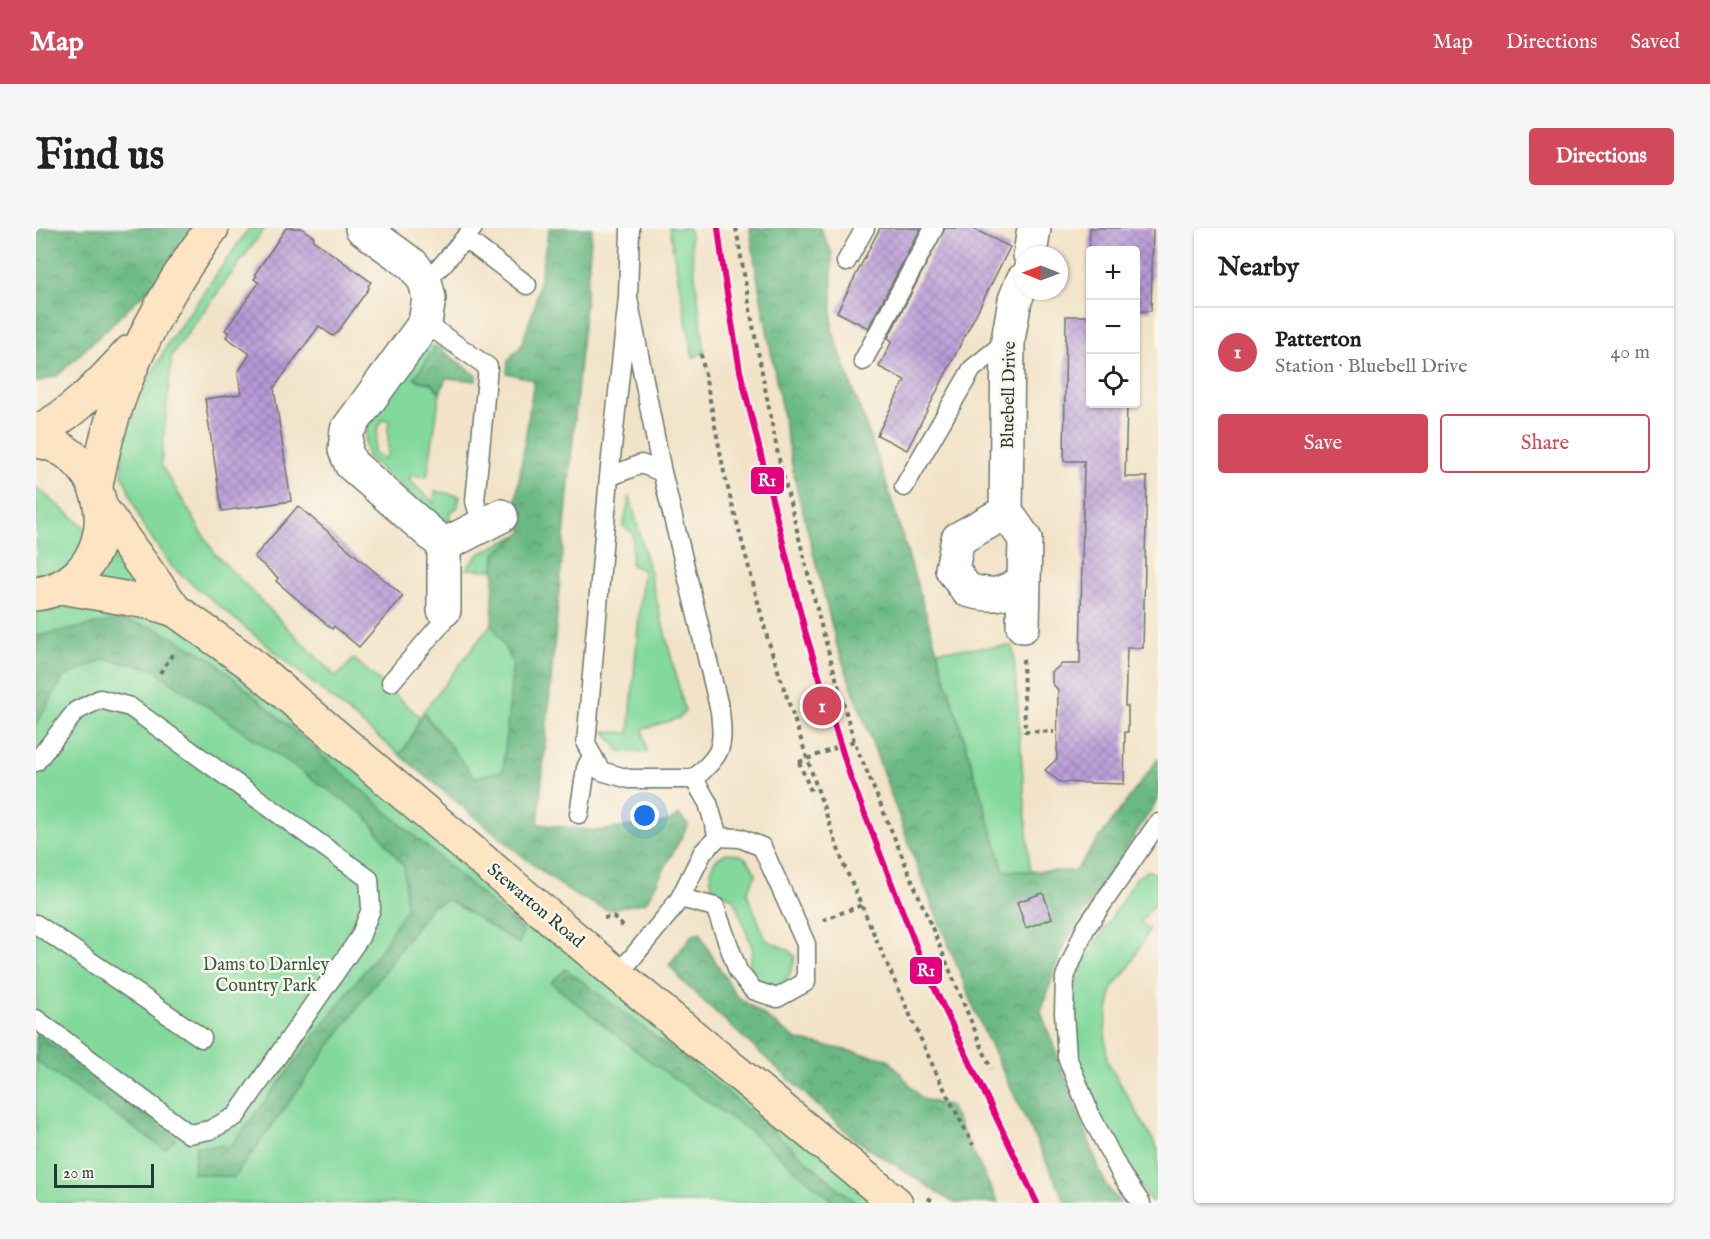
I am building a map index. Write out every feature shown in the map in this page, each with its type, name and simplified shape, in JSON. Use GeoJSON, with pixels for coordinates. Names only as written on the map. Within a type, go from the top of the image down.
{"type":"FeatureCollection","features":[{"type":"Feature","properties":{"kind":"main road"},"geometry":{"type":"LineString","coordinates":[[99,498],[105,438],[145,336],[196,249],[212,228]]}},
{"type":"Feature","properties":{"kind":"main road"},"geometry":{"type":"LineString","coordinates":[[36,432],[65,416],[91,394],[145,336]]}},
{"type":"Feature","properties":{"kind":"main road","name":"Stewarton Road"},"geometry":{"type":"LineString","coordinates":[[36,441],[66,451],[84,466],[99,498],[176,610]]}},
{"type":"Feature","properties":{"kind":"main road","name":"Stewarton Road"},"geometry":{"type":"LineString","coordinates":[[43,593],[79,573],[93,555],[101,533],[99,498]]}},
{"type":"Feature","properties":{"kind":"main road","name":"Stewarton Road"},"geometry":{"type":"LineString","coordinates":[[43,593],[153,603],[176,610],[247,661],[618,975],[896,1203]]}},
{"type":"Feature","properties":{"kind":"street"},"geometry":{"type":"LineString","coordinates":[[362,228],[413,265],[424,281],[429,298],[425,323],[347,430],[345,450],[351,464],[444,545],[444,610]]}},
{"type":"Feature","properties":{"kind":"street"},"geometry":{"type":"LineString","coordinates":[[1031,246],[1034,228]]}},
{"type":"Feature","properties":{"kind":"street","name":"Bluebell Drive"},"geometry":{"type":"LineString","coordinates":[[1006,512],[1008,340],[1016,300]]}},
{"type":"Feature","properties":{"kind":"street"},"geometry":{"type":"LineString","coordinates":[[1023,581],[1009,591],[987,596],[967,591],[952,569],[958,539],[1006,512],[1025,539],[1023,626]]}},
{"type":"Feature","properties":{"kind":"street"},"geometry":{"type":"LineString","coordinates":[[444,545],[491,521]]}},
{"type":"Feature","properties":{"kind":"lane"},"geometry":{"type":"LineString","coordinates":[[628,298],[662,472],[720,711],[723,737],[717,756],[694,778],[629,779],[601,771],[586,744],[609,477],[628,298],[630,228]]}},
{"type":"Feature","properties":{"kind":"lane"},"geometry":{"type":"LineString","coordinates":[[846,262],[864,228]]}},
{"type":"Feature","properties":{"kind":"lane"},"geometry":{"type":"LineString","coordinates":[[863,361],[934,228]]}},
{"type":"Feature","properties":{"kind":"lane"},"geometry":{"type":"LineString","coordinates":[[424,281],[470,233],[527,285]]}},
{"type":"Feature","properties":{"kind":"lane"},"geometry":{"type":"LineString","coordinates":[[425,323],[488,367],[475,501],[491,521]]}},
{"type":"Feature","properties":{"kind":"lane"},"geometry":{"type":"LineString","coordinates":[[904,487],[972,369],[1008,340]]}},
{"type":"Feature","properties":{"kind":"lane"},"geometry":{"type":"LineString","coordinates":[[609,477],[641,464],[662,472]]}},
{"type":"Feature","properties":{"kind":"lane"},"geometry":{"type":"LineString","coordinates":[[391,682],[442,623],[444,610]]}},
{"type":"Feature","properties":{"kind":"lane"},"geometry":{"type":"LineString","coordinates":[[36,762],[76,711],[100,699],[130,707],[369,879],[371,909],[360,937],[236,1116],[210,1130],[189,1134],[36,1019]]}},
{"type":"Feature","properties":{"kind":"lane"},"geometry":{"type":"LineString","coordinates":[[579,814],[586,768],[592,756]]}},
{"type":"Feature","properties":{"kind":"lane"},"geometry":{"type":"LineString","coordinates":[[694,778],[708,803],[718,837]]}},
{"type":"Feature","properties":{"kind":"lane"},"geometry":{"type":"LineString","coordinates":[[1141,1203],[1120,1174],[1067,1057],[1064,1013],[1065,977],[1085,930],[1158,823]]}},
{"type":"Feature","properties":{"kind":"lane"},"geometry":{"type":"LineString","coordinates":[[618,975],[680,898],[704,852],[718,837],[740,838],[762,847],[806,944],[806,982],[777,998],[753,990],[738,971],[715,908],[680,898]]}},
{"type":"Feature","properties":{"kind":"lane"},"geometry":{"type":"LineString","coordinates":[[36,924],[202,1038]]}},
{"type":"Feature","properties":{"kind":"path"},"geometry":{"type":"LineString","coordinates":[[736,228],[750,315],[778,455],[821,625],[854,741],[991,1069]]}},
{"type":"Feature","properties":{"kind":"path"},"geometry":{"type":"LineString","coordinates":[[701,354],[725,477],[768,640],[816,785],[843,862],[937,1075],[973,1145]]}},
{"type":"Feature","properties":{"kind":"path"},"geometry":{"type":"LineString","coordinates":[[1023,626],[1025,731],[1054,732]]}},
{"type":"Feature","properties":{"kind":"path"},"geometry":{"type":"LineString","coordinates":[[160,673],[176,649]]}},
{"type":"Feature","properties":{"kind":"path"},"geometry":{"type":"LineString","coordinates":[[816,785],[810,789],[800,762],[854,741]]}},
{"type":"Feature","properties":{"kind":"path"},"geometry":{"type":"LineString","coordinates":[[800,930],[862,905]]}},
{"type":"Feature","properties":{"kind":"green space"},"geometry":{"type":"Polygon","coordinates":[[[36,228],[198,228],[159,279],[57,376],[36,382],[36,228]]]}},
{"type":"Feature","properties":{"kind":"green space"},"geometry":{"type":"Polygon","coordinates":[[[249,228],[265,228],[172,355],[161,465],[215,554],[336,677],[354,659],[420,717],[411,738],[400,755],[172,567],[142,524],[122,473],[126,433],[144,388],[169,342],[249,228]]]}},
{"type":"Feature","properties":{"kind":"green space"},"geometry":{"type":"Polygon","coordinates":[[[549,228],[592,228],[538,824],[597,831],[670,821],[679,815],[688,825],[646,902],[607,910],[573,894],[532,864],[400,755],[423,712],[474,777],[503,771],[513,663],[492,623],[495,554],[523,532],[514,514],[534,380],[507,373],[508,360],[521,346],[535,305],[549,228]]]}},
{"type":"Feature","properties":{"kind":"green space"},"geometry":{"type":"Polygon","coordinates":[[[669,228],[689,228],[705,353],[693,357],[669,228]]]}},
{"type":"Feature","properties":{"kind":"green space"},"geometry":{"type":"Polygon","coordinates":[[[750,228],[820,228],[832,253],[832,330],[885,479],[1004,871],[1075,871],[1158,759],[1158,799],[1064,944],[1041,1012],[1105,1184],[1120,1203],[1066,1203],[984,1032],[922,880],[837,646],[795,481],[750,228]]]}},
{"type":"Feature","properties":{"kind":"green space"},"geometry":{"type":"Polygon","coordinates":[[[426,346],[436,346],[415,379],[432,383],[440,393],[427,477],[412,475],[409,480],[434,503],[435,491],[460,496],[457,508],[450,512],[450,521],[439,520],[367,457],[365,443],[367,427],[426,346]],[[384,419],[378,427],[374,452],[384,459],[388,455],[390,422],[384,419]]]}},
{"type":"Feature","properties":{"kind":"green space"},"geometry":{"type":"Polygon","coordinates":[[[436,346],[476,375],[476,381],[446,378],[440,393],[432,383],[414,379],[436,346]]]}},
{"type":"Feature","properties":{"kind":"green space","name":"Dams to Darnley Country Park"},"geometry":{"type":"Polygon","coordinates":[[[36,487],[896,1203],[36,1203],[36,487]]]}},
{"type":"Feature","properties":{"kind":"green space"},"geometry":{"type":"Polygon","coordinates":[[[630,496],[685,711],[679,718],[643,729],[647,753],[620,751],[604,731],[629,733],[643,570],[631,565],[633,533],[623,526],[630,496]]]}},
{"type":"Feature","properties":{"kind":"green space"},"geometry":{"type":"Polygon","coordinates":[[[524,532],[495,554],[494,570],[466,569],[479,554],[524,532]]]}},
{"type":"Feature","properties":{"kind":"green space"},"geometry":{"type":"Polygon","coordinates":[[[117,620],[154,627],[212,659],[523,931],[519,944],[449,900],[432,905],[234,1178],[193,1173],[196,1146],[231,1146],[384,945],[406,907],[404,867],[366,816],[153,669],[105,659],[64,677],[36,724],[36,636],[117,620]]]}},
{"type":"Feature","properties":{"kind":"green space"},"geometry":{"type":"Polygon","coordinates":[[[492,623],[513,663],[503,771],[476,780],[423,712],[492,623]]]}},
{"type":"Feature","properties":{"kind":"green space"},"geometry":{"type":"Polygon","coordinates":[[[1013,646],[1030,871],[1004,871],[937,650],[1013,646]]]}},
{"type":"Feature","properties":{"kind":"green space"},"geometry":{"type":"Polygon","coordinates":[[[727,853],[745,858],[756,874],[747,893],[766,940],[789,950],[795,957],[788,977],[776,986],[770,987],[763,984],[748,969],[753,950],[734,899],[712,887],[712,866],[717,859],[727,853]]]}},
{"type":"Feature","properties":{"kind":"green space"},"geometry":{"type":"Polygon","coordinates":[[[1149,870],[1158,876],[1158,903],[1140,922],[1149,930],[1131,964],[1112,989],[1105,1029],[1107,1061],[1158,1149],[1158,1203],[1152,1203],[1104,1132],[1083,1082],[1073,1022],[1077,974],[1135,879],[1149,870]]]}},
{"type":"Feature","properties":{"kind":"green space"},"geometry":{"type":"Polygon","coordinates":[[[700,932],[736,995],[797,1040],[888,1059],[922,1099],[950,1106],[998,1203],[954,1203],[853,1138],[685,984],[669,965],[691,936],[700,932]]]}},
{"type":"Feature","properties":{"kind":"green space"},"geometry":{"type":"Polygon","coordinates":[[[566,969],[716,1083],[856,1203],[835,1203],[751,1132],[648,1060],[551,983],[566,969]]]}},
{"type":"Feature","properties":{"kind":"green space"},"geometry":{"type":"Polygon","coordinates":[[[36,1033],[176,1139],[165,1149],[36,1061],[36,1033]]]}},
{"type":"Feature","properties":{"kind":"building"},"geometry":{"type":"Polygon","coordinates":[[[286,228],[301,228],[314,237],[313,240],[371,282],[337,333],[333,336],[319,326],[274,388],[291,501],[222,511],[205,399],[241,394],[238,372],[250,354],[226,337],[229,333],[225,330],[259,283],[254,279],[257,276],[255,274],[286,228]]]}},
{"type":"Feature","properties":{"kind":"building"},"geometry":{"type":"Polygon","coordinates":[[[880,228],[921,228],[868,328],[837,312],[880,228]]]}},
{"type":"Feature","properties":{"kind":"building"},"geometry":{"type":"Polygon","coordinates":[[[945,228],[972,228],[1010,247],[907,450],[877,435],[905,380],[879,367],[892,341],[888,338],[945,228]]]}},
{"type":"Feature","properties":{"kind":"building"},"geometry":{"type":"Polygon","coordinates":[[[1090,228],[1153,228],[1151,311],[1140,311],[1140,246],[1089,246],[1090,228]]]}},
{"type":"Feature","properties":{"kind":"building"},"geometry":{"type":"Polygon","coordinates":[[[1066,316],[1086,316],[1086,408],[1127,408],[1125,477],[1147,477],[1143,648],[1127,648],[1125,706],[1128,706],[1128,732],[1125,732],[1124,784],[1060,782],[1045,770],[1057,759],[1058,690],[1052,683],[1052,672],[1062,664],[1080,664],[1084,461],[1064,461],[1066,316]]]}},
{"type":"Feature","properties":{"kind":"building"},"geometry":{"type":"Polygon","coordinates":[[[298,506],[403,596],[359,647],[334,626],[332,629],[276,581],[278,578],[254,557],[298,506]]]}},
{"type":"Feature","properties":{"kind":"building"},"geometry":{"type":"Polygon","coordinates":[[[1043,893],[1052,918],[1026,928],[1017,902],[1043,893]]]}},
{"type":"Feature","properties":{"kind":"transit line","name":"R1"},"geometry":{"type":"LineString","coordinates":[[718,228],[740,371],[805,631],[850,776],[923,964],[1037,1203]]}},
{"type":"Feature","properties":{"kind":"place","name":"Patterton"},"geometry":{"type":"Point","coordinates":[822,706]}}]}
